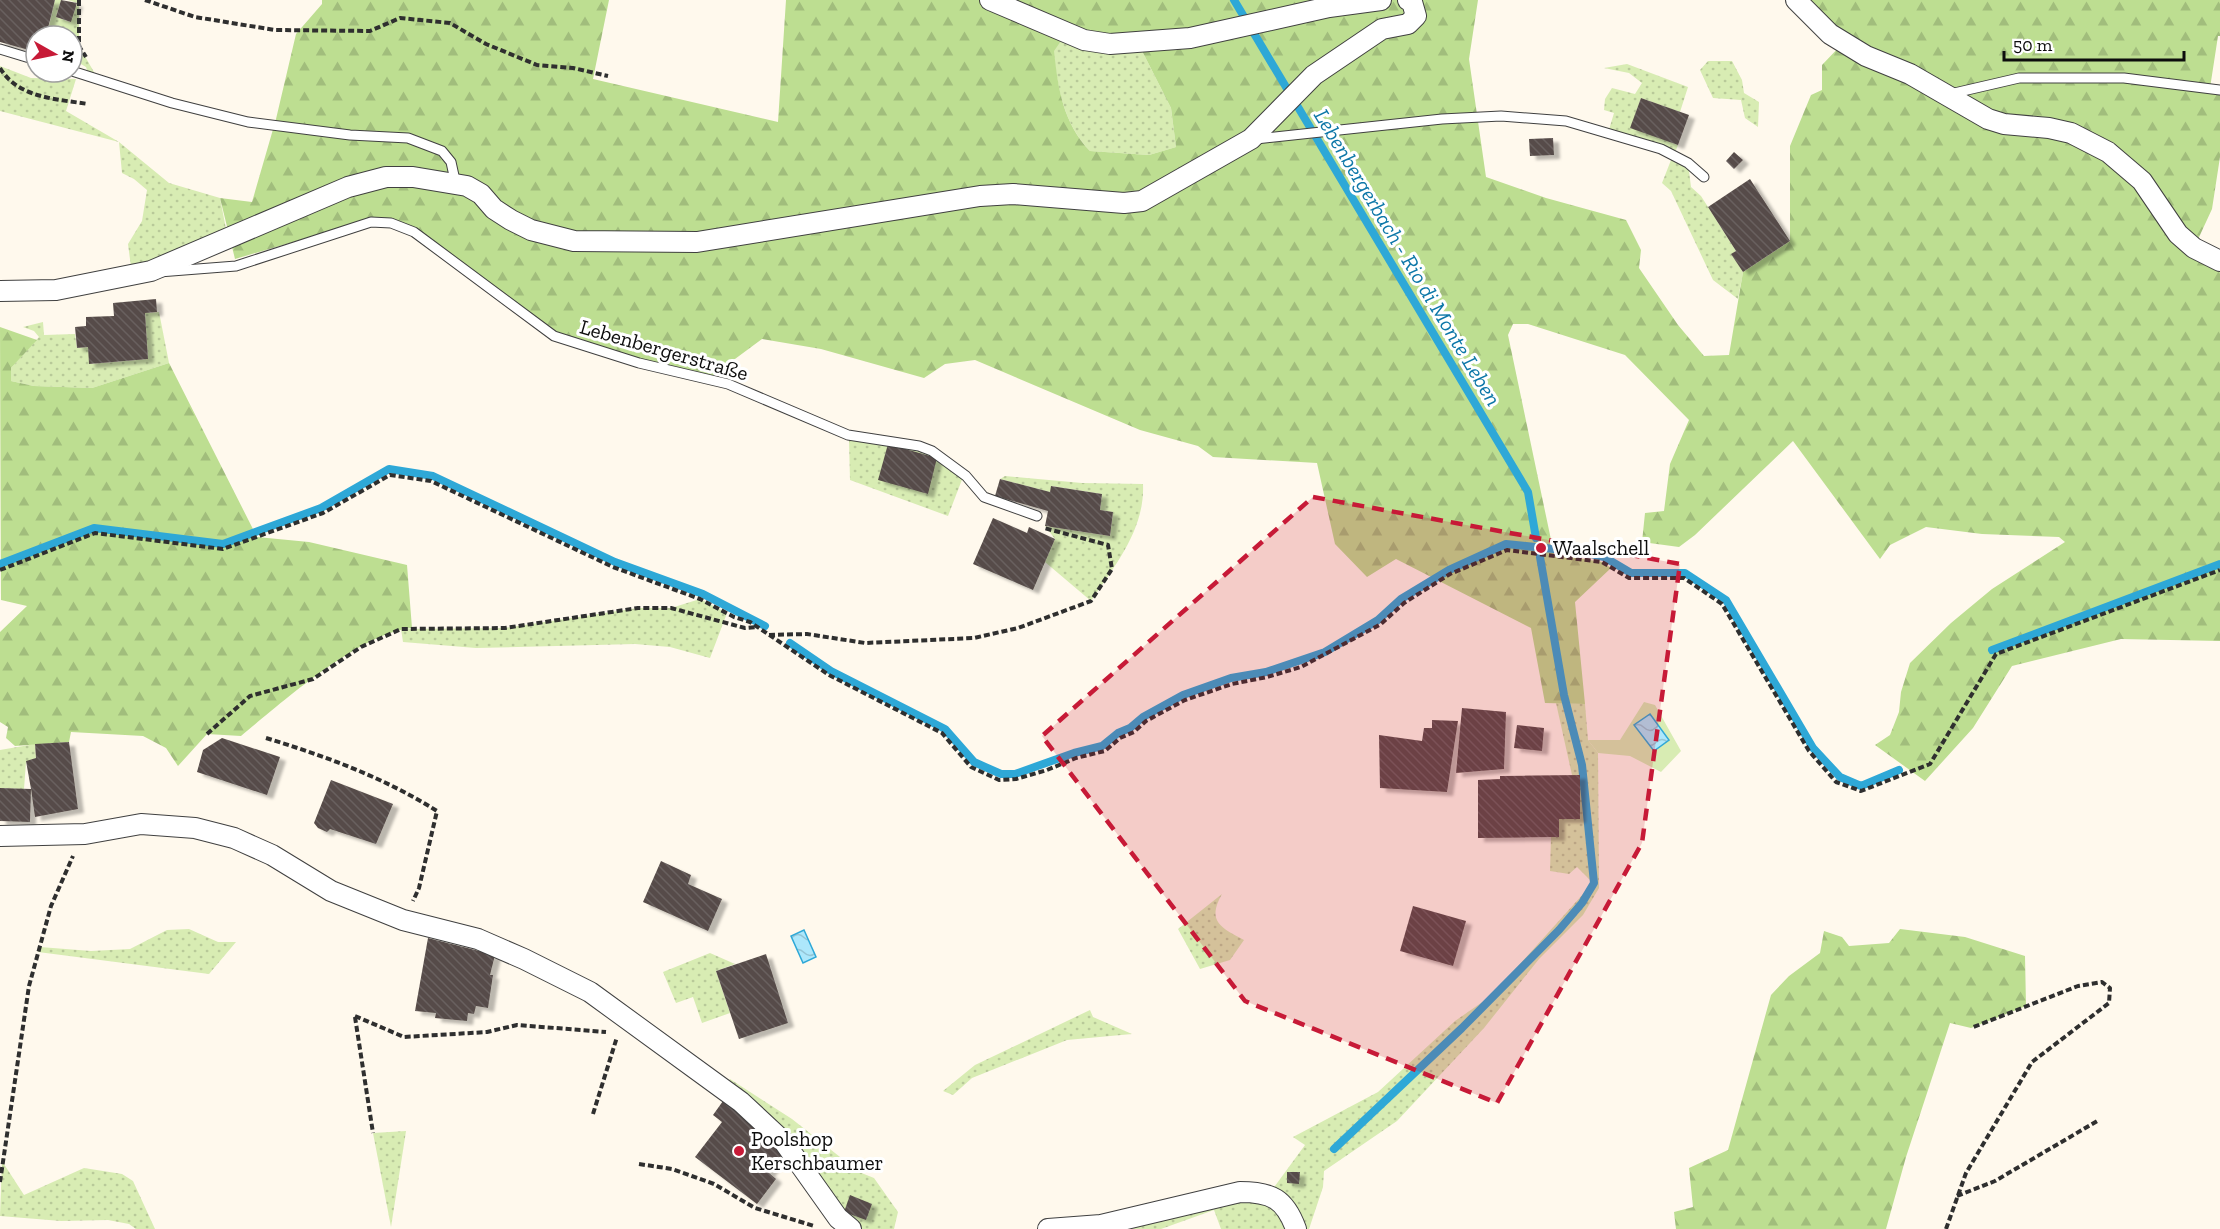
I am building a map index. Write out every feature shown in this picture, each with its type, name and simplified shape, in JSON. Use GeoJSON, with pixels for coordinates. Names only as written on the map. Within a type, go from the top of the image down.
{"type":"FeatureCollection","features":[{"type":"Feature","properties":{"kind":"street"},"geometry":{"type":"LineString","coordinates":[[990,0],[1084,40],[1110,44],[1190,38],[1329,7],[1381,0]]}},
{"type":"Feature","properties":{"kind":"street"},"geometry":{"type":"LineString","coordinates":[[0,291],[56,290],[151,271],[348,187],[386,177],[413,177],[467,186],[482,194],[495,209],[531,230],[574,241],[697,242],[980,196],[1013,195],[1124,203],[1142,201],[1251,139],[1314,75],[1382,29],[1408,24],[1416,16],[1412,2],[1408,0]]}},
{"type":"Feature","properties":{"kind":"street"},"geometry":{"type":"LineString","coordinates":[[1796,0],[1830,34],[1866,56],[1910,74],[1988,119],[2004,124],[2049,128],[2071,134],[2108,152],[2142,181],[2178,234],[2194,248],[2220,261]]}},
{"type":"Feature","properties":{"kind":"street"},"geometry":{"type":"LineString","coordinates":[[0,836],[85,834],[132,824],[155,823],[195,828],[234,838],[272,855],[331,891],[403,920],[493,945],[590,992],[764,1121],[784,1142],[838,1218],[851,1229]]}},
{"type":"Feature","properties":{"kind":"street"},"geometry":{"type":"LineString","coordinates":[[1048,1229],[1101,1225],[1240,1192],[1254,1192],[1269,1194],[1280,1202],[1290,1211],[1296,1229]]}},
{"type":"Feature","properties":{"kind":"lane"},"geometry":{"type":"LineString","coordinates":[[0,49],[24,56]]}},
{"type":"Feature","properties":{"kind":"lane"},"geometry":{"type":"LineString","coordinates":[[84,75],[172,103],[248,122],[307,131],[408,138],[442,151],[451,162],[456,185]]}},
{"type":"Feature","properties":{"kind":"lane"},"geometry":{"type":"LineString","coordinates":[[1944,94],[2019,78],[2124,78],[2220,90]]}},
{"type":"Feature","properties":{"kind":"lane"},"geometry":{"type":"LineString","coordinates":[[1251,139],[1442,119],[1501,116],[1566,121],[1661,149],[1688,163],[1704,177]]}},
{"type":"Feature","properties":{"kind":"lane","name":"Lebenbergerstraße"},"geometry":{"type":"LineString","coordinates":[[151,271],[170,273],[236,266],[371,222],[392,223],[414,232],[554,336],[639,363],[728,384],[848,435],[932,451],[966,476],[984,497],[1037,516]]}},
{"type":"Feature","properties":{"kind":"path"},"geometry":{"type":"LineString","coordinates":[[79,0],[79,46],[98,79]]}},
{"type":"Feature","properties":{"kind":"path"},"geometry":{"type":"LineString","coordinates":[[145,0],[195,17],[275,30],[370,31],[400,18],[450,23],[486,44],[537,65],[573,68],[608,76]]}},
{"type":"Feature","properties":{"kind":"path"},"geometry":{"type":"LineString","coordinates":[[0,68],[7,80],[37,97],[88,104]]}},
{"type":"Feature","properties":{"kind":"path"},"geometry":{"type":"LineString","coordinates":[[0,570],[95,533],[223,549],[323,513],[382,478],[401,475],[431,481],[613,567],[700,599],[758,627],[829,675],[942,733],[970,767],[999,780],[1016,779],[1076,758],[1105,751],[1146,721],[1185,700],[1232,684],[1268,677],[1301,667],[1327,655],[1381,624],[1404,603],[1450,574],[1507,550],[1535,553],[1602,562],[1629,578],[1684,578],[1722,604],[1809,752],[1836,782],[1861,791],[1930,764],[1995,654],[2220,570]]}},
{"type":"Feature","properties":{"kind":"path"},"geometry":{"type":"LineString","coordinates":[[769,635],[807,634],[865,643],[974,638],[1018,628],[1091,600],[1112,569],[1108,545],[1048,531],[1039,525],[1037,516]]}},
{"type":"Feature","properties":{"kind":"path"},"geometry":{"type":"LineString","coordinates":[[207,734],[250,696],[313,679],[361,647],[401,629],[505,628],[638,608],[671,608],[745,628],[758,627]]}},
{"type":"Feature","properties":{"kind":"path"},"geometry":{"type":"LineString","coordinates":[[266,738],[310,751],[406,792],[437,811],[419,888],[403,920]]}},
{"type":"Feature","properties":{"kind":"path"},"geometry":{"type":"LineString","coordinates":[[0,1182],[29,986],[51,906],[65,870],[85,834]]}},
{"type":"Feature","properties":{"kind":"path"},"geometry":{"type":"LineString","coordinates":[[1946,1229],[1966,1173],[2032,1062],[2109,1003],[2110,988],[2096,981],[2078,986],[1971,1028]]}},
{"type":"Feature","properties":{"kind":"path"},"geometry":{"type":"LineString","coordinates":[[373,1133],[355,1016],[404,1037],[487,1032],[517,1024],[619,1033],[592,1114]]}},
{"type":"Feature","properties":{"kind":"path"},"geometry":{"type":"LineString","coordinates":[[1957,1196],[1995,1181],[2099,1120]]}},
{"type":"Feature","properties":{"kind":"path"},"geometry":{"type":"LineString","coordinates":[[639,1164],[672,1168],[714,1184],[755,1208],[814,1226]]}},
{"type":"Feature","properties":{"kind":"highlighted area"},"geometry":{"type":"Polygon","coordinates":[[[1313,497],[1680,564],[1642,843],[1497,1103],[1245,1001],[1042,736],[1313,497]]]}},
{"type":"Feature","properties":{"kind":"green space"},"geometry":{"type":"Polygon","coordinates":[[[55,0],[61,0],[56,17],[70,22],[77,3],[68,0],[79,0],[79,24],[49,24],[55,0]]]}},
{"type":"Feature","properties":{"kind":"green space"},"geometry":{"type":"Polygon","coordinates":[[[322,0],[609,0],[593,79],[778,122],[786,0],[1478,0],[1469,59],[1486,177],[1546,198],[1626,220],[1641,250],[1639,268],[1678,325],[1704,356],[1729,355],[1743,272],[1790,241],[1790,146],[1811,95],[1822,90],[1822,65],[1843,43],[1796,0],[2220,0],[2220,36],[2218,36],[2210,88],[2220,90],[2220,157],[2212,209],[2194,248],[2220,261],[2220,641],[2121,639],[2012,666],[1973,728],[1925,781],[1875,745],[1890,735],[1899,712],[1901,692],[1910,663],[1951,623],[1992,589],[2065,542],[2059,537],[1982,534],[1926,527],[1890,545],[1880,559],[1793,441],[1695,535],[1679,547],[1642,542],[1645,513],[1664,511],[1670,464],[1689,420],[1625,355],[1528,324],[1513,324],[1508,335],[1554,554],[1602,562],[1611,568],[1575,602],[1585,704],[1545,703],[1531,628],[1396,559],[1367,577],[1335,544],[1317,463],[1213,457],[1198,446],[1140,430],[975,360],[945,364],[924,378],[821,349],[762,339],[712,376],[635,358],[565,339],[407,226],[371,219],[235,259],[220,198],[252,202],[276,119],[296,34],[322,4],[322,0]],[[1061,41],[1054,51],[1063,104],[1074,129],[1090,151],[1149,155],[1176,147],[1171,108],[1138,43],[1061,41]]]}},
{"type":"Feature","properties":{"kind":"green space"},"geometry":{"type":"Polygon","coordinates":[[[1061,41],[1138,43],[1171,108],[1176,147],[1149,155],[1090,151],[1074,129],[1063,104],[1053,50],[1061,41]]]}},
{"type":"Feature","properties":{"kind":"green space"},"geometry":{"type":"Polygon","coordinates":[[[84,55],[98,79],[89,76],[84,55]]]}},
{"type":"Feature","properties":{"kind":"green space"},"geometry":{"type":"Polygon","coordinates":[[[1708,61],[1732,61],[1742,80],[1744,93],[1759,102],[1758,127],[1745,118],[1741,100],[1713,98],[1700,70],[1708,61]]]}},
{"type":"Feature","properties":{"kind":"green space"},"geometry":{"type":"Polygon","coordinates":[[[1627,64],[1688,87],[1680,112],[1641,98],[1631,127],[1678,145],[1674,155],[1688,163],[1691,187],[1701,196],[1736,251],[1732,254],[1743,272],[1738,299],[1713,280],[1671,191],[1662,183],[1673,155],[1608,133],[1614,113],[1604,110],[1605,99],[1612,88],[1635,94],[1642,83],[1629,73],[1604,68],[1627,64]]]}},
{"type":"Feature","properties":{"kind":"green space"},"geometry":{"type":"Polygon","coordinates":[[[0,66],[24,75],[24,84],[74,84],[66,111],[119,142],[0,111],[0,66]]]}},
{"type":"Feature","properties":{"kind":"green space"},"geometry":{"type":"Polygon","coordinates":[[[119,142],[169,183],[220,198],[227,234],[131,267],[128,244],[142,221],[147,190],[122,173],[119,142]]]}},
{"type":"Feature","properties":{"kind":"green space"},"geometry":{"type":"Polygon","coordinates":[[[159,312],[169,363],[92,388],[34,386],[11,381],[11,368],[39,337],[34,331],[23,327],[43,322],[44,335],[75,334],[77,348],[88,347],[90,364],[148,359],[145,313],[159,312]]]}},
{"type":"Feature","properties":{"kind":"green space"},"geometry":{"type":"Polygon","coordinates":[[[0,327],[37,340],[11,368],[11,381],[34,386],[92,388],[169,363],[257,537],[309,542],[407,565],[412,628],[392,632],[346,655],[299,688],[241,736],[207,734],[178,766],[166,748],[143,736],[71,732],[69,742],[15,746],[6,738],[8,727],[0,722],[0,632],[27,606],[1,600],[0,327]]]}},
{"type":"Feature","properties":{"kind":"green space"},"geometry":{"type":"Polygon","coordinates":[[[849,440],[920,451],[933,456],[963,477],[948,516],[850,480],[849,440]]]}},
{"type":"Feature","properties":{"kind":"green space"},"geometry":{"type":"Polygon","coordinates":[[[1005,476],[1082,483],[1143,484],[1139,516],[1134,531],[1119,560],[1091,601],[1045,562],[1055,539],[1045,526],[1110,536],[1113,512],[1100,510],[1102,494],[1052,486],[1050,492],[1000,479],[1005,476]]]}},
{"type":"Feature","properties":{"kind":"green space"},"geometry":{"type":"Polygon","coordinates":[[[700,599],[727,613],[710,658],[670,647],[635,644],[476,648],[403,642],[401,629],[505,628],[638,608],[671,608],[700,599]]]}},
{"type":"Feature","properties":{"kind":"green space"},"geometry":{"type":"Polygon","coordinates":[[[1644,702],[1655,705],[1681,751],[1661,772],[1630,756],[1598,753],[1588,740],[1620,740],[1644,702]]]}},
{"type":"Feature","properties":{"kind":"green space"},"geometry":{"type":"Polygon","coordinates":[[[1556,703],[1585,704],[1588,740],[1598,753],[1599,888],[1583,915],[1539,959],[1484,1028],[1397,1121],[1324,1171],[1323,1187],[1309,1229],[1221,1229],[1214,1210],[1161,1229],[1117,1229],[1269,1194],[1305,1145],[1293,1137],[1378,1092],[1455,1021],[1491,996],[1593,883],[1577,867],[1569,874],[1550,871],[1551,837],[1559,837],[1559,819],[1580,818],[1580,775],[1572,775],[1556,703]]]}},
{"type":"Feature","properties":{"kind":"green space"},"geometry":{"type":"Polygon","coordinates":[[[35,744],[36,758],[26,762],[24,789],[0,788],[0,750],[35,744]]]}},
{"type":"Feature","properties":{"kind":"green space"},"geometry":{"type":"Polygon","coordinates":[[[1222,894],[1217,904],[1216,918],[1223,928],[1244,940],[1230,960],[1200,969],[1178,929],[1222,894]]]}},
{"type":"Feature","properties":{"kind":"green space"},"geometry":{"type":"Polygon","coordinates":[[[189,929],[218,942],[236,942],[209,974],[38,952],[40,947],[91,951],[130,949],[167,930],[189,929]]]}},
{"type":"Feature","properties":{"kind":"green space"},"geometry":{"type":"Polygon","coordinates":[[[1900,929],[1965,937],[2025,956],[2026,1006],[1971,1028],[1950,1023],[1906,1157],[1886,1229],[1676,1229],[1674,1212],[1693,1207],[1689,1168],[1728,1150],[1771,995],[1789,976],[1820,953],[1824,931],[1842,937],[1849,946],[1889,943],[1900,929]]]}},
{"type":"Feature","properties":{"kind":"green space"},"geometry":{"type":"Polygon","coordinates":[[[710,953],[735,964],[716,971],[730,1013],[702,1023],[693,997],[676,1003],[663,972],[710,953]]]}},
{"type":"Feature","properties":{"kind":"green space"},"geometry":{"type":"Polygon","coordinates":[[[1090,1010],[1093,1017],[1132,1034],[1067,1040],[972,1078],[953,1095],[943,1091],[975,1065],[1090,1010]]]}},
{"type":"Feature","properties":{"kind":"green space"},"geometry":{"type":"Polygon","coordinates":[[[730,1079],[792,1119],[859,1172],[874,1178],[898,1212],[894,1229],[851,1229],[723,1088],[730,1079]]]}},
{"type":"Feature","properties":{"kind":"green space"},"geometry":{"type":"Polygon","coordinates":[[[406,1131],[391,1227],[373,1133],[406,1131]]]}},
{"type":"Feature","properties":{"kind":"green space"},"geometry":{"type":"Polygon","coordinates":[[[2,1161],[24,1195],[84,1168],[122,1174],[133,1181],[155,1229],[136,1229],[129,1224],[108,1220],[61,1221],[0,1216],[2,1161]]]}},
{"type":"Feature","properties":{"kind":"water"},"geometry":{"type":"Polygon","coordinates":[[[1650,714],[1669,740],[1654,751],[1634,725],[1650,714]]]}},
{"type":"Feature","properties":{"kind":"water"},"geometry":{"type":"Polygon","coordinates":[[[804,930],[816,957],[803,963],[791,936],[804,930]]]}},
{"type":"Feature","properties":{"kind":"building"},"geometry":{"type":"Polygon","coordinates":[[[0,0],[55,0],[49,24],[24,24],[24,49],[0,42],[0,0]]]}},
{"type":"Feature","properties":{"kind":"building"},"geometry":{"type":"Polygon","coordinates":[[[61,0],[77,3],[71,22],[56,17],[61,0]]]}},
{"type":"Feature","properties":{"kind":"building"},"geometry":{"type":"Polygon","coordinates":[[[1641,98],[1689,115],[1678,145],[1630,128],[1641,98]]]}},
{"type":"Feature","properties":{"kind":"building"},"geometry":{"type":"Polygon","coordinates":[[[1553,138],[1554,155],[1530,156],[1529,139],[1553,138]]]}},
{"type":"Feature","properties":{"kind":"building"},"geometry":{"type":"Polygon","coordinates":[[[1734,152],[1743,160],[1734,169],[1726,161],[1734,152]]]}},
{"type":"Feature","properties":{"kind":"building"},"geometry":{"type":"Polygon","coordinates":[[[1750,179],[1790,241],[1743,272],[1731,254],[1736,251],[1708,207],[1750,179]]]}},
{"type":"Feature","properties":{"kind":"building"},"geometry":{"type":"Polygon","coordinates":[[[156,299],[157,312],[145,313],[148,359],[89,364],[88,347],[77,348],[75,327],[86,326],[86,317],[114,316],[113,303],[156,299]]]}},
{"type":"Feature","properties":{"kind":"building"},"geometry":{"type":"Polygon","coordinates":[[[888,444],[937,458],[928,494],[878,480],[888,444]]]}},
{"type":"Feature","properties":{"kind":"building"},"geometry":{"type":"Polygon","coordinates":[[[1000,479],[1050,492],[1051,486],[1102,494],[1100,510],[1113,512],[1110,536],[1045,526],[1048,511],[995,496],[1000,479]]]}},
{"type":"Feature","properties":{"kind":"building"},"geometry":{"type":"Polygon","coordinates":[[[993,518],[1027,533],[1029,527],[1055,539],[1033,590],[973,564],[993,518]]]}},
{"type":"Feature","properties":{"kind":"building"},"geometry":{"type":"Polygon","coordinates":[[[1462,708],[1506,712],[1504,769],[1456,773],[1462,708]]]}},
{"type":"Feature","properties":{"kind":"building"},"geometry":{"type":"Polygon","coordinates":[[[1432,720],[1458,721],[1447,792],[1380,788],[1379,735],[1422,741],[1424,728],[1432,728],[1432,720]]]}},
{"type":"Feature","properties":{"kind":"building"},"geometry":{"type":"Polygon","coordinates":[[[1517,725],[1544,728],[1542,751],[1514,748],[1517,725]]]}},
{"type":"Feature","properties":{"kind":"building"},"geometry":{"type":"Polygon","coordinates":[[[222,738],[280,757],[267,795],[197,772],[203,750],[222,738]]]}},
{"type":"Feature","properties":{"kind":"building"},"geometry":{"type":"Polygon","coordinates":[[[69,742],[78,809],[35,817],[26,761],[36,758],[35,744],[69,742]]]}},
{"type":"Feature","properties":{"kind":"building"},"geometry":{"type":"Polygon","coordinates":[[[1580,775],[1580,819],[1559,819],[1559,837],[1478,838],[1478,780],[1500,779],[1500,776],[1580,775]]]}},
{"type":"Feature","properties":{"kind":"building"},"geometry":{"type":"Polygon","coordinates":[[[331,780],[393,804],[376,844],[330,829],[327,832],[318,828],[314,823],[331,780]]]}},
{"type":"Feature","properties":{"kind":"building"},"geometry":{"type":"Polygon","coordinates":[[[0,788],[31,789],[30,822],[0,821],[0,788]]]}},
{"type":"Feature","properties":{"kind":"building"},"geometry":{"type":"Polygon","coordinates":[[[661,861],[691,875],[688,884],[722,899],[708,931],[643,902],[661,861]]]}},
{"type":"Feature","properties":{"kind":"building"},"geometry":{"type":"Polygon","coordinates":[[[1413,906],[1466,921],[1453,966],[1400,951],[1413,906]]]}},
{"type":"Feature","properties":{"kind":"building"},"geometry":{"type":"Polygon","coordinates":[[[428,938],[495,955],[490,975],[493,975],[488,1008],[476,1006],[474,1014],[468,1013],[467,1021],[435,1018],[436,1013],[415,1011],[428,938]]]}},
{"type":"Feature","properties":{"kind":"building"},"geometry":{"type":"Polygon","coordinates":[[[766,954],[788,1023],[739,1039],[716,971],[766,954]]]}},
{"type":"Feature","properties":{"kind":"building"},"geometry":{"type":"Polygon","coordinates":[[[723,1101],[786,1149],[769,1173],[776,1179],[757,1204],[695,1157],[722,1122],[713,1115],[723,1101]]]}},
{"type":"Feature","properties":{"kind":"building"},"geometry":{"type":"Polygon","coordinates":[[[1287,1172],[1300,1172],[1299,1184],[1287,1183],[1287,1172]]]}},
{"type":"Feature","properties":{"kind":"building"},"geometry":{"type":"Polygon","coordinates":[[[850,1195],[872,1204],[866,1220],[844,1212],[850,1195]]]}},
{"type":"Feature","properties":{"kind":"waterway","name":"Lebenbergerbach - Rio di Monte Leben"},"geometry":{"type":"LineString","coordinates":[[1234,0],[1528,492],[1536,538]]}},
{"type":"Feature","properties":{"kind":"waterway"},"geometry":{"type":"LineString","coordinates":[[0,564],[94,528],[223,544],[321,508],[389,469],[433,476],[615,562],[703,594],[765,626]]}},
{"type":"Feature","properties":{"kind":"waterway"},"geometry":{"type":"LineString","coordinates":[[790,643],[831,671],[945,729],[974,762],[1001,774],[1015,774],[1074,753],[1102,746],[1143,717],[1183,695],[1231,678],[1266,672],[1325,652],[1378,620],[1401,599],[1449,570],[1506,544],[1583,552],[1604,557],[1631,573],[1685,573],[1726,600],[1813,748],[1840,777],[1861,786],[1899,770]]}},
{"type":"Feature","properties":{"kind":"waterway","name":"Lebenbergerbach - Rio di Monte Leben"},"geometry":{"type":"LineString","coordinates":[[1334,1149],[1462,1028],[1559,930],[1582,903],[1594,883],[1582,765],[1564,695],[1540,557]]}},
{"type":"Feature","properties":{"kind":"waterway"},"geometry":{"type":"LineString","coordinates":[[1992,650],[2220,564]]}},
{"type":"Feature","properties":{"kind":"place","name":"Waalschell"},"geometry":{"type":"Point","coordinates":[1541,548]}},
{"type":"Feature","properties":{"kind":"place","name":"Poolshop Kerschbaumer"},"geometry":{"type":"Point","coordinates":[739,1151]}}]}
